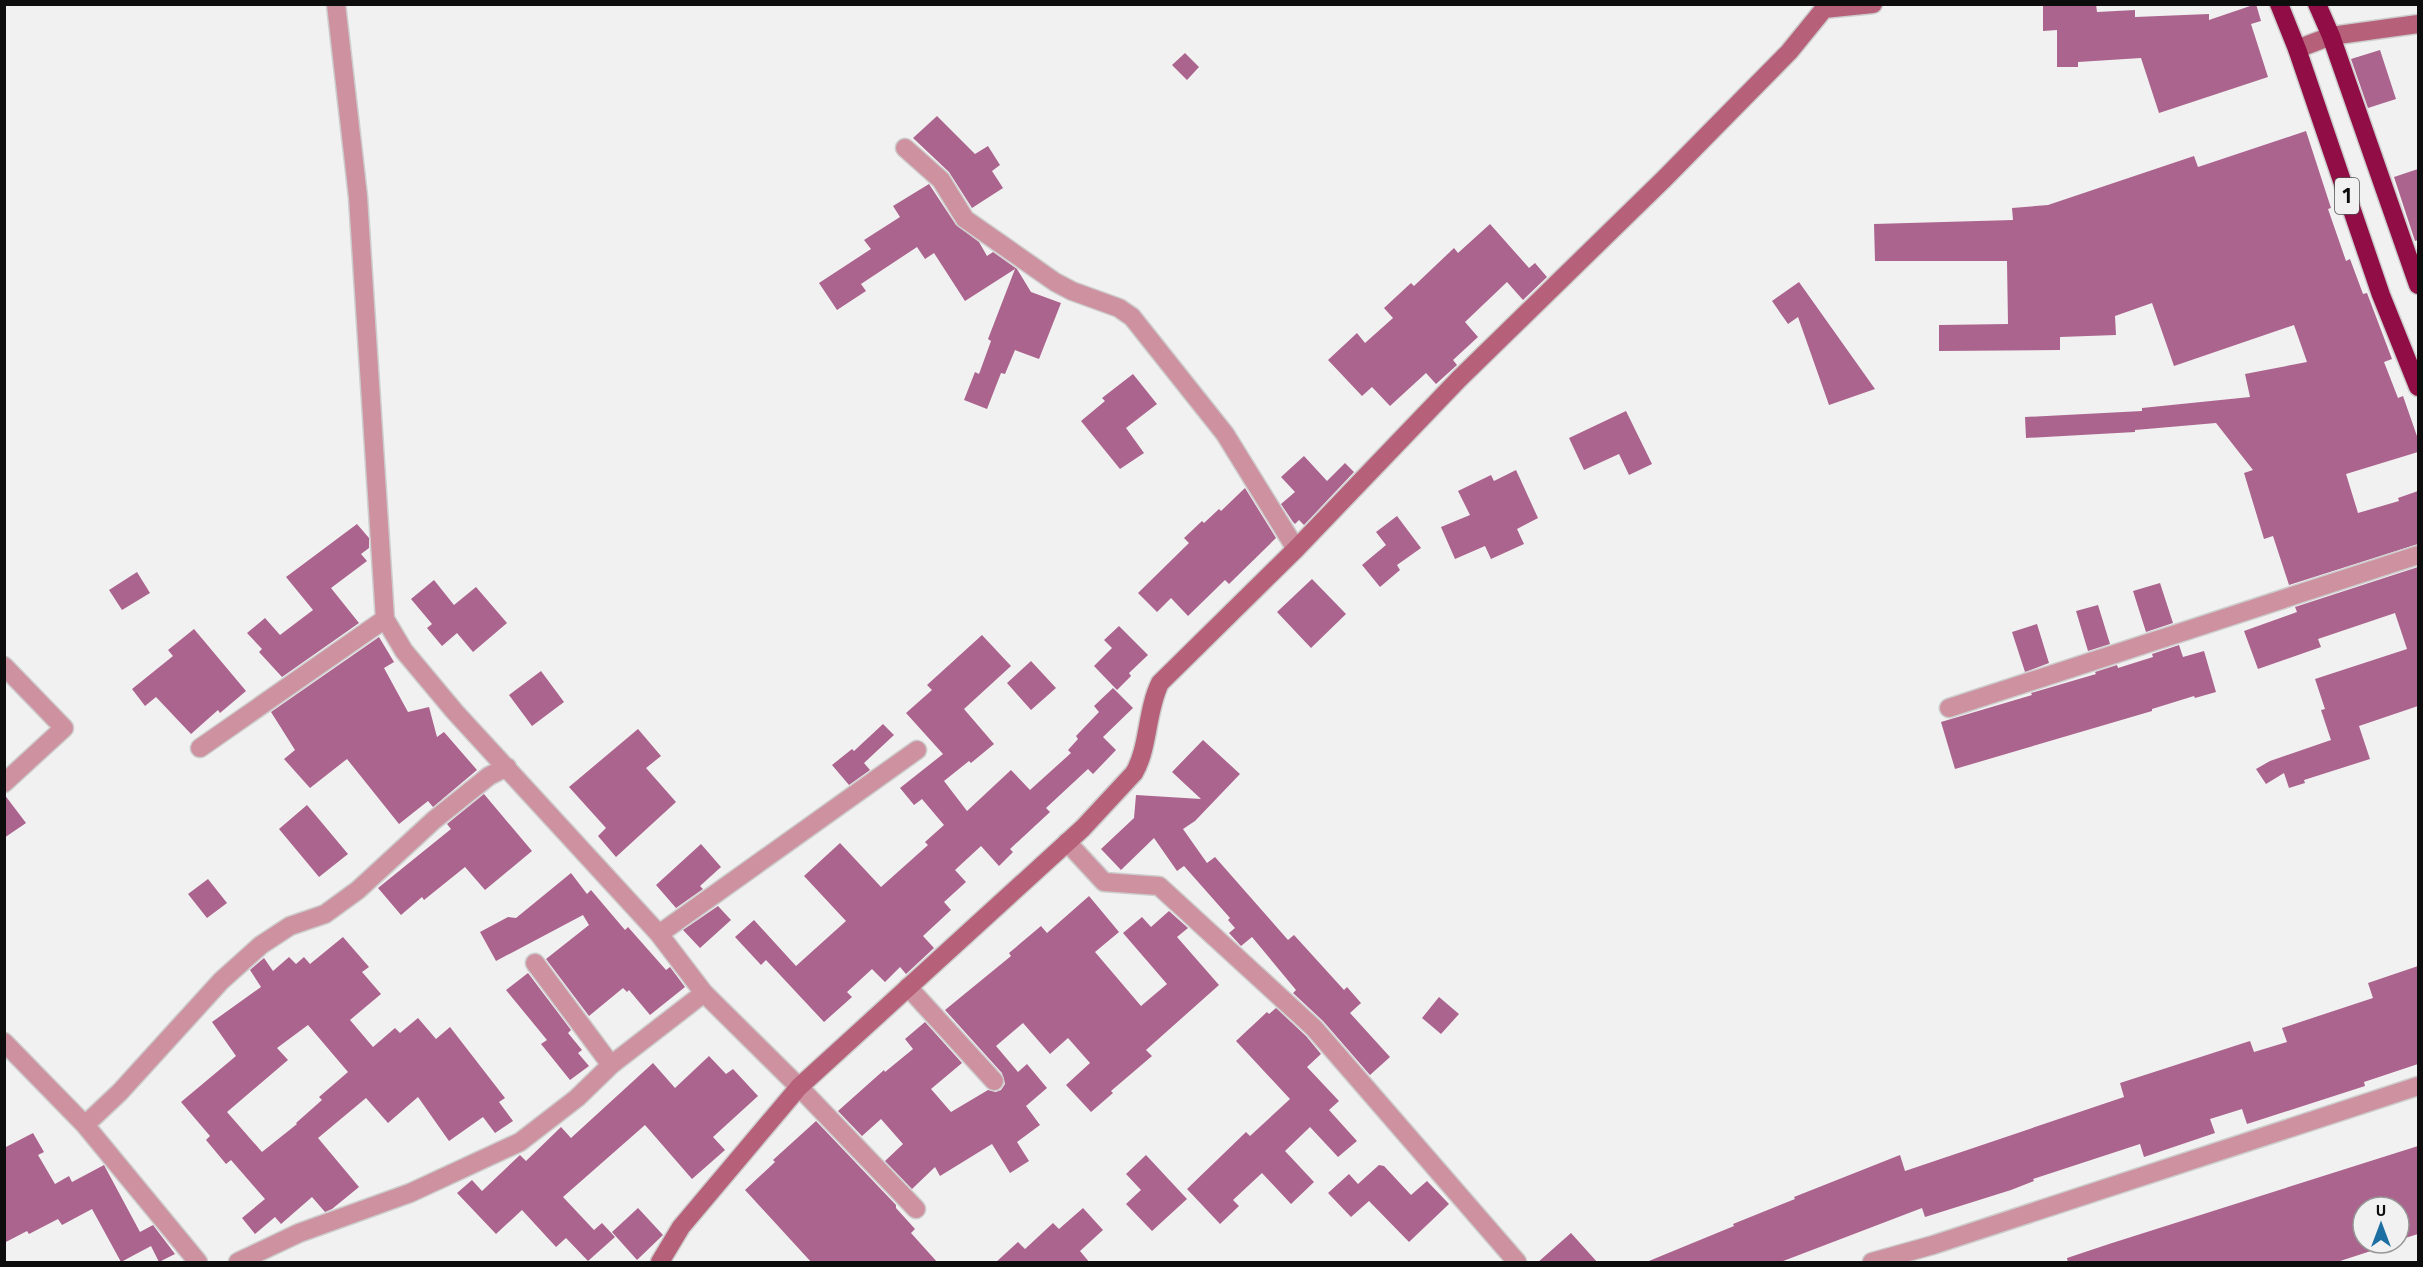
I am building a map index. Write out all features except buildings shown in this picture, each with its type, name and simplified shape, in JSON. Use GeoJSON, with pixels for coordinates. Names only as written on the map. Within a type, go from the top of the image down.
{"type":"FeatureCollection","features":[{"type":"Feature","properties":{"kind":"highway","name":"1"},"geometry":{"type":"LineString","coordinates":[[2279,4],[2297,49],[2381,295],[2418,387]]}},
{"type":"Feature","properties":{"kind":"highway","name":"1"},"geometry":{"type":"LineString","coordinates":[[2317,4],[2331,36],[2418,285]]}},
{"type":"Feature","properties":{"kind":"street"},"geometry":{"type":"LineString","coordinates":[[336,4],[358,197],[385,619],[404,651],[484,746],[507,767],[659,934],[704,993],[799,1087],[916,1209]]}},
{"type":"Feature","properties":{"kind":"street"},"geometry":{"type":"LineString","coordinates":[[660,1263],[681,1227],[799,1087],[1067,842],[1134,773],[1140,764],[1152,701],[1160,683],[1296,549],[1459,379],[1664,179],[1789,52],[1822,7],[1873,4]]}},
{"type":"Feature","properties":{"kind":"street"},"geometry":{"type":"LineString","coordinates":[[2297,49],[2331,36],[2418,24]]}},
{"type":"Feature","properties":{"kind":"street"},"geometry":{"type":"LineString","coordinates":[[905,148],[941,180],[965,219],[1054,282],[1119,308],[1132,317],[1225,434],[1296,549]]}},
{"type":"Feature","properties":{"kind":"street"},"geometry":{"type":"LineString","coordinates":[[1949,708],[2418,555]]}},
{"type":"Feature","properties":{"kind":"street"},"geometry":{"type":"LineString","coordinates":[[200,748],[385,619]]}},
{"type":"Feature","properties":{"kind":"street"},"geometry":{"type":"LineString","coordinates":[[4,666],[64,728],[4,783]]}},
{"type":"Feature","properties":{"kind":"street"},"geometry":{"type":"LineString","coordinates":[[659,934],[917,750]]}},
{"type":"Feature","properties":{"kind":"street"},"geometry":{"type":"LineString","coordinates":[[85,1125],[120,1092],[221,981],[261,945],[290,926],[324,914],[358,890],[434,820],[489,776],[507,767]]}},
{"type":"Feature","properties":{"kind":"street"},"geometry":{"type":"LineString","coordinates":[[1067,842],[1104,882],[1159,886],[1314,1028],[1516,1263]]}},
{"type":"Feature","properties":{"kind":"street"},"geometry":{"type":"LineString","coordinates":[[535,963],[611,1065]]}},
{"type":"Feature","properties":{"kind":"street"},"geometry":{"type":"LineString","coordinates":[[908,987],[994,1082]]}},
{"type":"Feature","properties":{"kind":"street"},"geometry":{"type":"LineString","coordinates":[[238,1263],[299,1233],[410,1192],[520,1142],[577,1098],[611,1065],[704,993]]}},
{"type":"Feature","properties":{"kind":"street"},"geometry":{"type":"LineString","coordinates":[[4,1042],[85,1125],[198,1263]]}},
{"type":"Feature","properties":{"kind":"street"},"geometry":{"type":"LineString","coordinates":[[1872,1263],[1944,1242],[2418,1086]]}}]}
